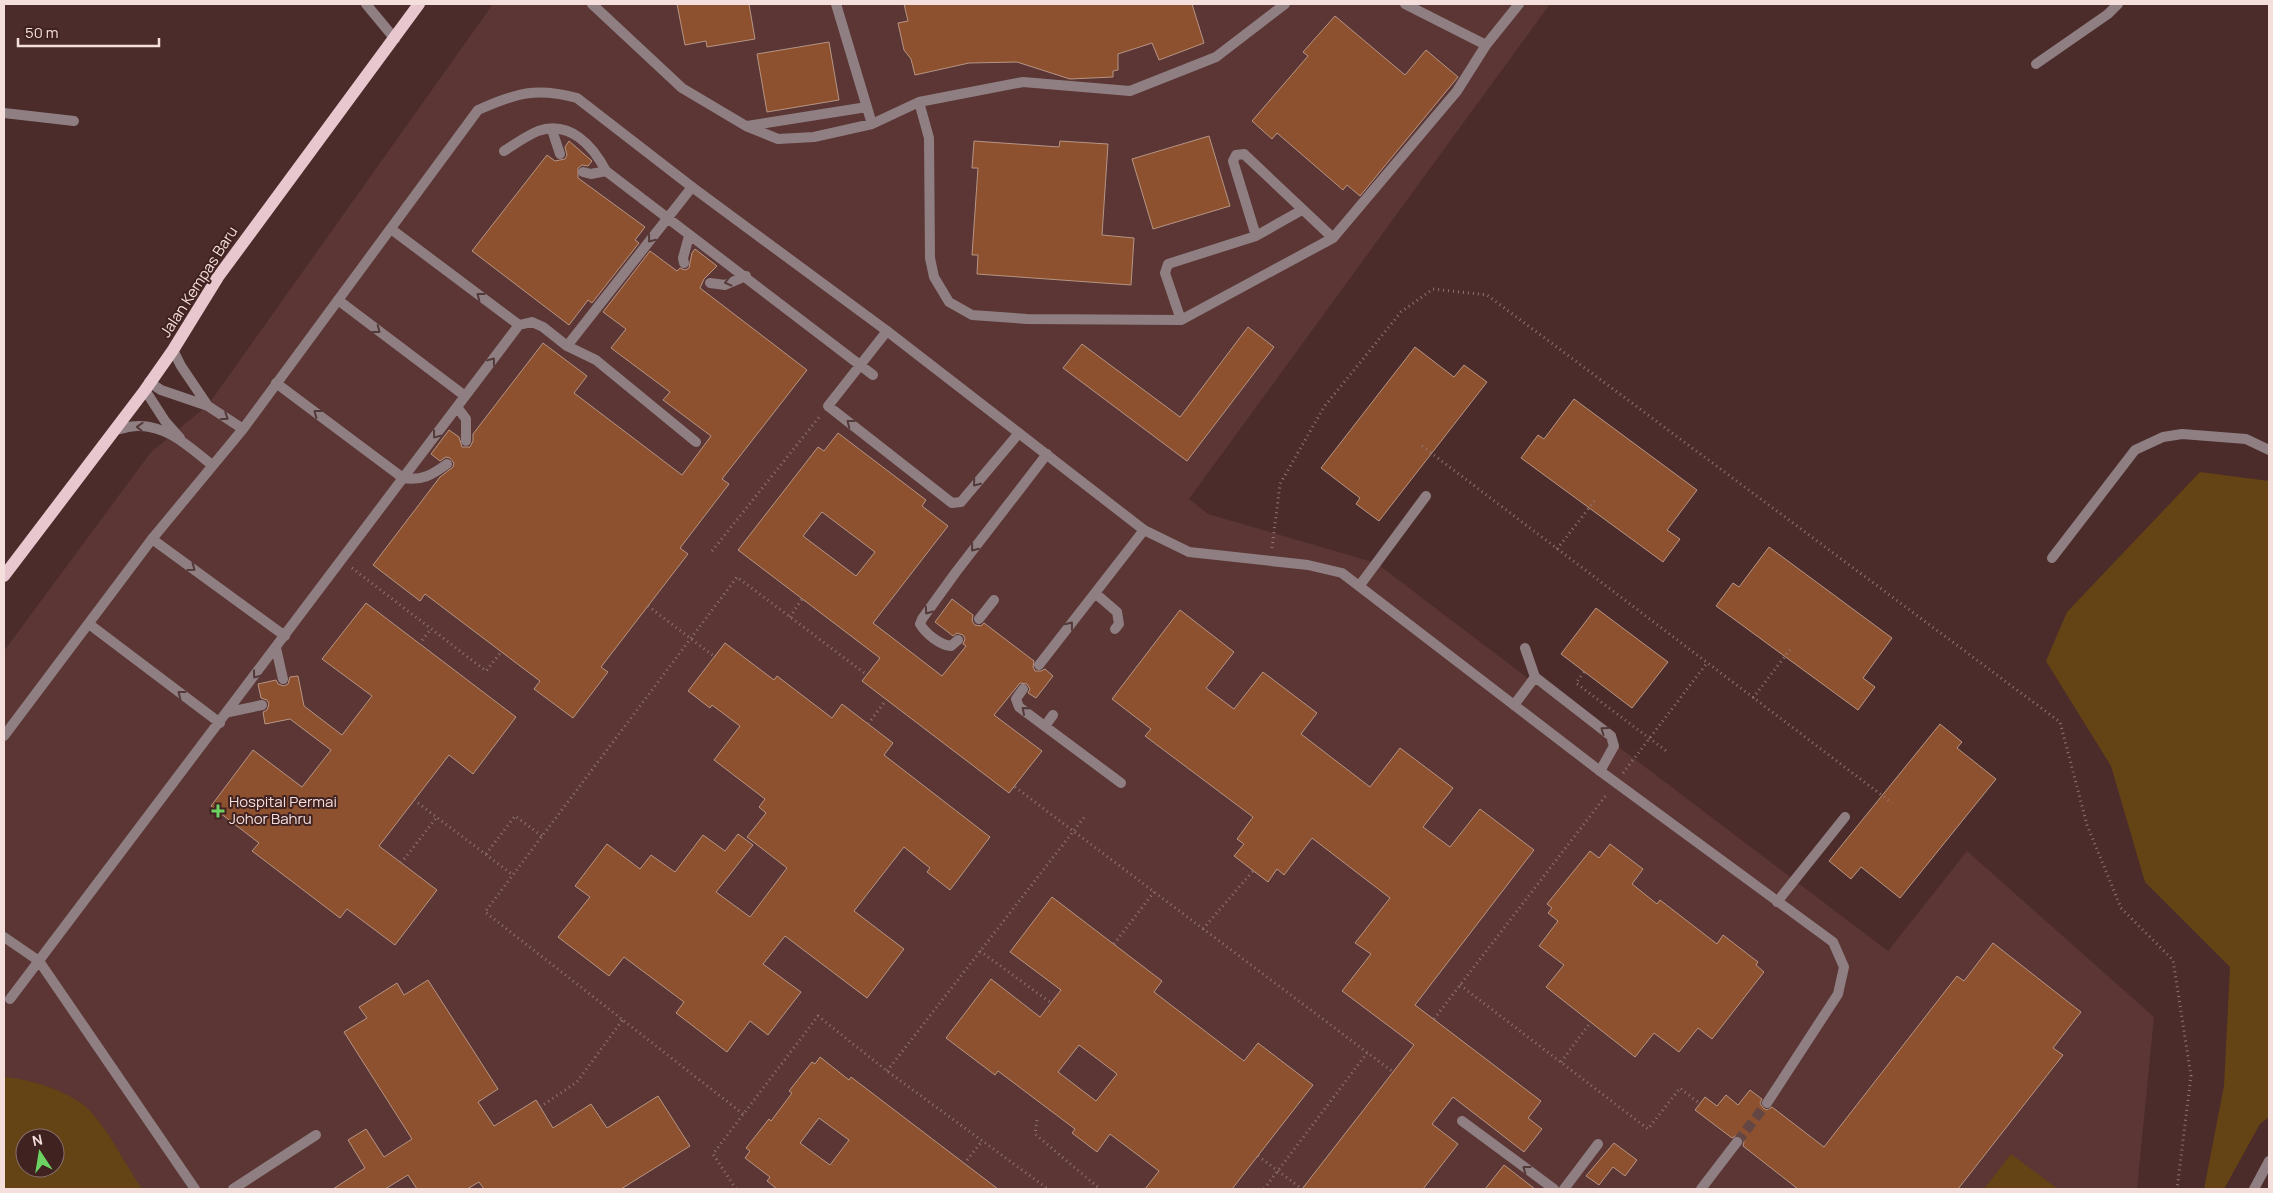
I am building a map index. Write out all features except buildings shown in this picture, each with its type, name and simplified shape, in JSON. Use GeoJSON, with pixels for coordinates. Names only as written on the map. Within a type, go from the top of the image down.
{"type":"FeatureCollection","features":[{"type":"Feature","properties":{"kind":"main road","name":"Jalan Kempas Baru"},"geometry":{"type":"LineString","coordinates":[[4,576],[147,386],[173,350],[224,269],[419,4]]}},
{"type":"Feature","properties":{"kind":"street"},"geometry":{"type":"LineString","coordinates":[[366,4],[395,39]]}},
{"type":"Feature","properties":{"kind":"street"},"geometry":{"type":"LineString","coordinates":[[592,4],[682,88],[746,126],[778,139],[814,137],[872,124],[919,102],[1023,82],[1130,91],[1216,57],[1285,4]]}},
{"type":"Feature","properties":{"kind":"street"},"geometry":{"type":"LineString","coordinates":[[836,4],[872,124]]}},
{"type":"Feature","properties":{"kind":"street"},"geometry":{"type":"LineString","coordinates":[[1405,4],[1486,45]]}},
{"type":"Feature","properties":{"kind":"street"},"geometry":{"type":"LineString","coordinates":[[919,102],[929,138],[930,258],[934,277],[949,302],[972,315],[1027,320],[1181,320],[1332,238],[1457,92],[1486,45],[1519,4]]}},
{"type":"Feature","properties":{"kind":"street"},"geometry":{"type":"LineString","coordinates":[[2036,64],[2108,14],[2118,4]]}},
{"type":"Feature","properties":{"kind":"street"},"geometry":{"type":"LineString","coordinates":[[4,736],[152,539],[243,429],[478,110],[508,97],[528,93],[555,92],[577,98],[692,187],[887,331],[1144,530],[1189,552],[1308,564],[1342,573],[1600,771],[1833,942],[1844,967],[1838,994],[1767,1103]]}},
{"type":"Feature","properties":{"kind":"street"},"geometry":{"type":"LineString","coordinates":[[746,126],[867,107]]}},
{"type":"Feature","properties":{"kind":"street"},"geometry":{"type":"LineString","coordinates":[[4,113],[74,122]]}},
{"type":"Feature","properties":{"kind":"street"},"geometry":{"type":"LineString","coordinates":[[504,152],[539,131],[560,129],[582,138],[597,155],[606,171],[689,236],[746,276],[873,374]]}},
{"type":"Feature","properties":{"kind":"street"},"geometry":{"type":"LineString","coordinates":[[552,130],[560,154]]}},
{"type":"Feature","properties":{"kind":"street"},"geometry":{"type":"LineString","coordinates":[[1256,236],[1233,161],[1236,155],[1244,154],[1332,238]]}},
{"type":"Feature","properties":{"kind":"street"},"geometry":{"type":"LineString","coordinates":[[583,172],[591,174],[606,171]]}},
{"type":"Feature","properties":{"kind":"street"},"geometry":{"type":"LineString","coordinates":[[567,346],[692,187]]}},
{"type":"Feature","properties":{"kind":"street"},"geometry":{"type":"LineString","coordinates":[[1181,320],[1165,273],[1168,264],[1256,236],[1302,210]]}},
{"type":"Feature","properties":{"kind":"street"},"geometry":{"type":"LineString","coordinates":[[391,229],[519,325]]}},
{"type":"Feature","properties":{"kind":"street"},"geometry":{"type":"LineString","coordinates":[[684,263],[683,258],[689,236]]}},
{"type":"Feature","properties":{"kind":"street"},"geometry":{"type":"LineString","coordinates":[[710,283],[725,285],[746,276]]}},
{"type":"Feature","properties":{"kind":"street"},"geometry":{"type":"LineString","coordinates":[[338,300],[465,396]]}},
{"type":"Feature","properties":{"kind":"street"},"geometry":{"type":"LineString","coordinates":[[10,999],[519,325],[532,322],[543,327],[567,346],[596,360],[696,442]]}},
{"type":"Feature","properties":{"kind":"street"},"geometry":{"type":"LineString","coordinates":[[887,331],[828,406],[952,502],[961,502],[1019,433]]}},
{"type":"Feature","properties":{"kind":"street"},"geometry":{"type":"LineString","coordinates":[[173,350],[181,366],[208,406]]}},
{"type":"Feature","properties":{"kind":"street"},"geometry":{"type":"LineString","coordinates":[[276,383],[403,478],[417,480],[432,475],[447,464]]}},
{"type":"Feature","properties":{"kind":"street"},"geometry":{"type":"LineString","coordinates":[[147,386],[208,406],[243,429]]}},
{"type":"Feature","properties":{"kind":"street"},"geometry":{"type":"LineString","coordinates":[[147,386],[165,421],[181,439],[212,465]]}},
{"type":"Feature","properties":{"kind":"street"},"geometry":{"type":"LineString","coordinates":[[457,407],[466,419],[466,441]]}},
{"type":"Feature","properties":{"kind":"street"},"geometry":{"type":"LineString","coordinates":[[114,430],[138,426],[152,428],[181,439]]}},
{"type":"Feature","properties":{"kind":"street"},"geometry":{"type":"LineString","coordinates":[[2052,558],[2135,450],[2163,437],[2182,434],[2246,439],[2269,450]]}},
{"type":"Feature","properties":{"kind":"street"},"geometry":{"type":"LineString","coordinates":[[958,640],[951,646],[944,645],[923,628],[920,624],[922,619],[1047,454]]}},
{"type":"Feature","properties":{"kind":"street"},"geometry":{"type":"LineString","coordinates":[[982,457],[991,464]]}},
{"type":"Feature","properties":{"kind":"street"},"geometry":{"type":"LineString","coordinates":[[1360,585],[1426,496]]}},
{"type":"Feature","properties":{"kind":"street"},"geometry":{"type":"LineString","coordinates":[[1040,665],[1144,530]]}},
{"type":"Feature","properties":{"kind":"street"},"geometry":{"type":"LineString","coordinates":[[152,539],[285,636]]}},
{"type":"Feature","properties":{"kind":"street"},"geometry":{"type":"LineString","coordinates":[[1095,592],[1117,612],[1119,624],[1115,629]]}},
{"type":"Feature","properties":{"kind":"street"},"geometry":{"type":"LineString","coordinates":[[979,619],[994,600]]}},
{"type":"Feature","properties":{"kind":"street"},"geometry":{"type":"LineString","coordinates":[[89,624],[220,723]]}},
{"type":"Feature","properties":{"kind":"street"},"geometry":{"type":"LineString","coordinates":[[276,648],[283,679]]}},
{"type":"Feature","properties":{"kind":"street"},"geometry":{"type":"LineString","coordinates":[[1525,648],[1535,677],[1611,736],[1614,746],[1600,771]]}},
{"type":"Feature","properties":{"kind":"street"},"geometry":{"type":"LineString","coordinates":[[1514,705],[1535,677]]}},
{"type":"Feature","properties":{"kind":"street"},"geometry":{"type":"LineString","coordinates":[[1023,689],[1016,699],[1019,706],[1121,783]]}},
{"type":"Feature","properties":{"kind":"street"},"geometry":{"type":"LineString","coordinates":[[228,712],[262,705]]}},
{"type":"Feature","properties":{"kind":"street"},"geometry":{"type":"LineString","coordinates":[[1045,726],[1053,715]]}},
{"type":"Feature","properties":{"kind":"street"},"geometry":{"type":"LineString","coordinates":[[1777,902],[1845,817]]}},
{"type":"Feature","properties":{"kind":"street"},"geometry":{"type":"LineString","coordinates":[[4,937],[39,961],[195,1189]]}},
{"type":"Feature","properties":{"kind":"street"},"geometry":{"type":"LineString","coordinates":[[1462,1121],[1554,1189]]}},
{"type":"Feature","properties":{"kind":"street"},"geometry":{"type":"LineString","coordinates":[[233,1189],[316,1135]]}},
{"type":"Feature","properties":{"kind":"street"},"geometry":{"type":"LineString","coordinates":[[1701,1189],[1737,1142]]}},
{"type":"Feature","properties":{"kind":"street"},"geometry":{"type":"LineString","coordinates":[[1564,1189],[1598,1144]]}},
{"type":"Feature","properties":{"kind":"street"},"geometry":{"type":"LineString","coordinates":[[2254,1189],[2269,1161]]}},
{"type":"Feature","properties":{"kind":"path"},"geometry":{"type":"LineString","coordinates":[[1270,561],[1280,484],[1324,407],[1401,312],[1433,289],[1487,295],[2060,722],[2087,826],[2121,908],[2173,960],[2191,1076],[2177,1189]]}},
{"type":"Feature","properties":{"kind":"path"},"geometry":{"type":"LineString","coordinates":[[712,551],[828,406]]}},
{"type":"Feature","properties":{"kind":"path"},"geometry":{"type":"LineString","coordinates":[[1422,446],[1892,803]]}},
{"type":"Feature","properties":{"kind":"path"},"geometry":{"type":"LineString","coordinates":[[1558,549],[1596,499]]}},
{"type":"Feature","properties":{"kind":"path"},"geometry":{"type":"LineString","coordinates":[[342,560],[486,671],[501,652]]}},
{"type":"Feature","properties":{"kind":"path"},"geometry":{"type":"LineString","coordinates":[[744,1114],[624,1018],[485,912],[737,577],[867,675]]}},
{"type":"Feature","properties":{"kind":"path"},"geometry":{"type":"LineString","coordinates":[[790,616],[802,599]]}},
{"type":"Feature","properties":{"kind":"path"},"geometry":{"type":"LineString","coordinates":[[648,606],[714,657]]}},
{"type":"Feature","properties":{"kind":"path"},"geometry":{"type":"LineString","coordinates":[[419,644],[431,629]]}},
{"type":"Feature","properties":{"kind":"path"},"geometry":{"type":"LineString","coordinates":[[1753,698],[1792,647]]}},
{"type":"Feature","properties":{"kind":"path"},"geometry":{"type":"LineString","coordinates":[[1434,1019],[1707,663]]}},
{"type":"Feature","properties":{"kind":"path"},"geometry":{"type":"LineString","coordinates":[[1584,672],[1576,683],[1669,753]]}},
{"type":"Feature","properties":{"kind":"path"},"geometry":{"type":"LineString","coordinates":[[868,724],[886,700]]}},
{"type":"Feature","properties":{"kind":"path"},"geometry":{"type":"LineString","coordinates":[[1015,787],[1393,1072]]}},
{"type":"Feature","properties":{"kind":"path"},"geometry":{"type":"LineString","coordinates":[[414,800],[513,875]]}},
{"type":"Feature","properties":{"kind":"path"},"geometry":{"type":"LineString","coordinates":[[887,1071],[1086,815]]}},
{"type":"Feature","properties":{"kind":"path"},"geometry":{"type":"LineString","coordinates":[[486,854],[515,816],[542,836]]}},
{"type":"Feature","properties":{"kind":"path"},"geometry":{"type":"LineString","coordinates":[[401,863],[437,817]]}},
{"type":"Feature","properties":{"kind":"path"},"geometry":{"type":"LineString","coordinates":[[1203,929],[1253,871]]}},
{"type":"Feature","properties":{"kind":"path"},"geometry":{"type":"LineString","coordinates":[[1114,944],[1154,892]]}},
{"type":"Feature","properties":{"kind":"path"},"geometry":{"type":"LineString","coordinates":[[980,951],[1051,1002]]}},
{"type":"Feature","properties":{"kind":"path"},"geometry":{"type":"LineString","coordinates":[[1460,984],[1648,1129],[1680,1088],[1700,1104]]}},
{"type":"Feature","properties":{"kind":"path"},"geometry":{"type":"LineString","coordinates":[[736,1189],[712,1154],[818,1016],[887,1071],[1048,1189]]}},
{"type":"Feature","properties":{"kind":"path"},"geometry":{"type":"LineString","coordinates":[[540,1107],[577,1082],[624,1018]]}},
{"type":"Feature","properties":{"kind":"path"},"geometry":{"type":"LineString","coordinates":[[1561,1062],[1590,1023]]}},
{"type":"Feature","properties":{"kind":"path"},"geometry":{"type":"LineString","coordinates":[[1264,1189],[1368,1053]]}},
{"type":"Feature","properties":{"kind":"path"},"geometry":{"type":"LineString","coordinates":[[1037,1120],[1035,1134],[1100,1189]]}},
{"type":"Feature","properties":{"kind":"path"},"geometry":{"type":"LineString","coordinates":[[964,1164],[982,1141]]}},
{"type":"Feature","properties":{"kind":"path"},"geometry":{"type":"LineString","coordinates":[[1258,1156],[1302,1189]]}},
{"type":"Feature","properties":{"kind":"shaded area","name":"Hospital Permai Johor Bahru"},"geometry":{"type":"Polygon","coordinates":[[[493,4],[1550,4],[1189,499],[1208,514],[1376,563],[1888,951],[1967,851],[2154,1017],[2137,1189],[4,1189],[4,651],[151,452],[208,405],[493,4]]]}},
{"type":"Feature","properties":{"kind":"shaded area"},"geometry":{"type":"Polygon","coordinates":[[[2200,472],[2269,481],[2269,1117],[2260,1124],[2224,1189],[2204,1189],[2224,1086],[2230,967],[2145,882],[2111,766],[2046,661],[2067,612],[2200,472]]]}},
{"type":"Feature","properties":{"kind":"shaded area"},"geometry":{"type":"Polygon","coordinates":[[[4,1077],[26,1080],[51,1088],[74,1098],[83,1105],[105,1130],[142,1189],[4,1189],[4,1077]]]}},
{"type":"Feature","properties":{"kind":"shaded area"},"geometry":{"type":"Polygon","coordinates":[[[2011,1154],[2058,1189],[1984,1189],[2011,1154]]]}},
{"type":"Feature","properties":{"kind":"tunnel"},"geometry":{"type":"LineString","coordinates":[[1737,1142],[1767,1103]]}},
{"type":"Feature","properties":{"kind":"place","name":"Hospital Permai Johor Bahru"},"geometry":{"type":"Point","coordinates":[218,811]}}]}
